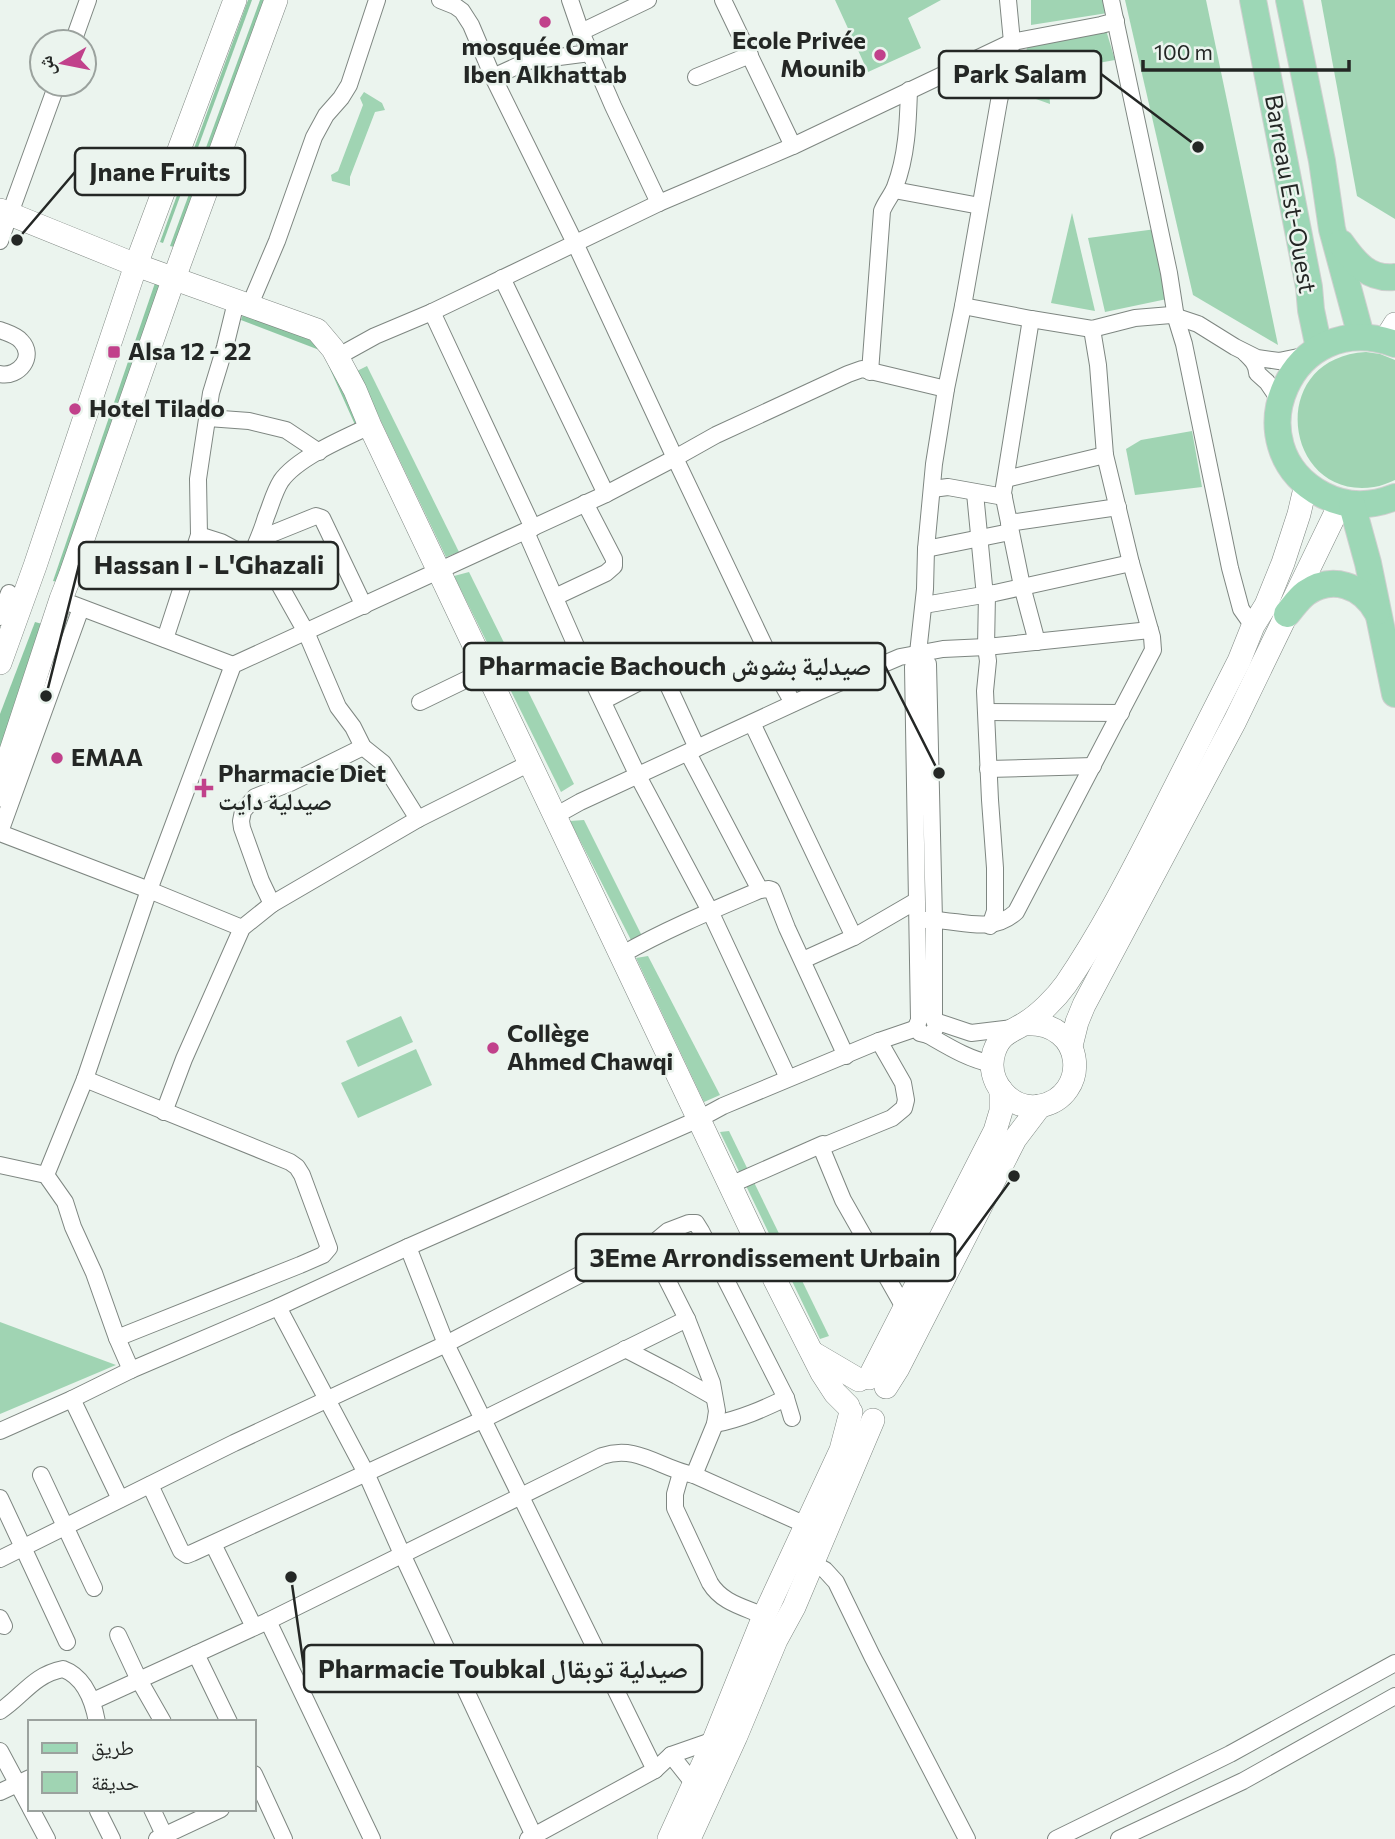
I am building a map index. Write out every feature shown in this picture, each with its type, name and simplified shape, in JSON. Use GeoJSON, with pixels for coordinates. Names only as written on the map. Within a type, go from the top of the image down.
{"type":"FeatureCollection","features":[{"type":"Feature","properties":{"kind":"main road","name":"Barreau Est-Ouest"},"geometry":{"type":"LineString","coordinates":[[1252,0],[1309,287],[1314,351]]}},
{"type":"Feature","properties":{"kind":"main road","name":"Barreau Est-Ouest"},"geometry":{"type":"LineString","coordinates":[[1289,0],[1322,160],[1332,229],[1384,336]]}},
{"type":"Feature","properties":{"kind":"main road"},"geometry":{"type":"LineString","coordinates":[[1332,229],[1362,269],[1377,276],[1395,277]]}},
{"type":"Feature","properties":{"kind":"main road"},"geometry":{"type":"LineString","coordinates":[[1384,336],[1332,341],[1314,351],[1290,376],[1280,401],[1278,427],[1283,452],[1297,475],[1328,498],[1346,504],[1382,502],[1395,498]]}},
{"type":"Feature","properties":{"kind":"main road"},"geometry":{"type":"LineString","coordinates":[[1346,504],[1365,551],[1395,694]]}},
{"type":"Feature","properties":{"kind":"main road"},"geometry":{"type":"LineString","coordinates":[[1287,614],[1306,593],[1336,583],[1359,591],[1374,605],[1377,612]]}},
{"type":"Feature","properties":{"kind":"street"},"geometry":{"type":"LineString","coordinates":[[78,28],[88,0]]}},
{"type":"Feature","properties":{"kind":"street"},"geometry":{"type":"LineString","coordinates":[[0,617],[235,0]]}},
{"type":"Feature","properties":{"kind":"street"},"geometry":{"type":"LineString","coordinates":[[242,928],[0,832],[71,603],[70,576],[276,0]]}},
{"type":"Feature","properties":{"kind":"street"},"geometry":{"type":"LineString","coordinates":[[165,639],[199,535],[198,479],[211,393],[225,347],[242,304],[276,241],[314,137],[349,85],[377,0]]}},
{"type":"Feature","properties":{"kind":"street"},"geometry":{"type":"LineString","coordinates":[[440,0],[455,6],[465,6],[493,77],[575,243],[793,703]]}},
{"type":"Feature","properties":{"kind":"street"},"geometry":{"type":"LineString","coordinates":[[570,0],[581,32],[659,203]]}},
{"type":"Feature","properties":{"kind":"street"},"geometry":{"type":"LineString","coordinates":[[581,32],[648,0]]}},
{"type":"Feature","properties":{"kind":"street"},"geometry":{"type":"LineString","coordinates":[[723,0],[793,146]]}},
{"type":"Feature","properties":{"kind":"street"},"geometry":{"type":"LineString","coordinates":[[992,1064],[964,1055],[927,1025],[916,901],[913,667],[918,653],[924,605],[934,464],[979,206],[1012,41],[1008,0]]}},
{"type":"Feature","properties":{"kind":"street"},"geometry":{"type":"LineString","coordinates":[[1111,0],[1230,568],[1241,609],[1253,626]]}},
{"type":"Feature","properties":{"kind":"street"},"geometry":{"type":"LineString","coordinates":[[337,357],[375,336],[432,312],[659,203],[793,146],[1012,41],[1116,21]]}},
{"type":"Feature","properties":{"kind":"street"},"geometry":{"type":"LineString","coordinates":[[493,77],[528,61],[590,52]]}},
{"type":"Feature","properties":{"kind":"street"},"geometry":{"type":"LineString","coordinates":[[696,76],[750,55]]}},
{"type":"Feature","properties":{"kind":"street"},"geometry":{"type":"LineString","coordinates":[[870,372],[883,211],[887,198],[894,190],[906,139],[909,90]]}},
{"type":"Feature","properties":{"kind":"street"},"geometry":{"type":"LineString","coordinates":[[0,241],[5,212],[51,98]]}},
{"type":"Feature","properties":{"kind":"street"},"geometry":{"type":"LineString","coordinates":[[894,190],[979,206]]}},
{"type":"Feature","properties":{"kind":"street"},"geometry":{"type":"LineString","coordinates":[[5,212],[136,265],[317,330],[327,341],[355,390],[775,1280],[830,1386],[858,1413],[885,1413],[889,1393],[813,1353]]}},
{"type":"Feature","properties":{"kind":"street"},"geometry":{"type":"LineString","coordinates":[[502,278],[606,494]]}},
{"type":"Feature","properties":{"kind":"street"},"geometry":{"type":"LineString","coordinates":[[963,306],[1091,329],[1144,317],[1171,315],[1198,324],[1257,358],[1279,361],[1314,351]]}},
{"type":"Feature","properties":{"kind":"street"},"geometry":{"type":"LineString","coordinates":[[432,312],[529,530],[576,646],[638,776],[710,911],[788,1078]]}},
{"type":"Feature","properties":{"kind":"street"},"geometry":{"type":"LineString","coordinates":[[1031,319],[1004,497],[1022,586],[1037,642]]}},
{"type":"Feature","properties":{"kind":"street"},"geometry":{"type":"LineString","coordinates":[[917,920],[990,926],[1007,920],[1016,912],[1153,650],[1152,637],[1105,455],[1098,365],[1091,329]]}},
{"type":"Feature","properties":{"kind":"street"},"geometry":{"type":"LineString","coordinates":[[0,330],[19,338],[27,353],[26,360],[14,374],[0,374]]}},
{"type":"Feature","properties":{"kind":"street"},"geometry":{"type":"LineString","coordinates":[[1245,353],[1280,401]]}},
{"type":"Feature","properties":{"kind":"street"},"geometry":{"type":"LineString","coordinates":[[46,1175],[85,1079],[149,890],[233,665],[606,494],[716,435],[848,374],[862,369],[946,389]]}},
{"type":"Feature","properties":{"kind":"street"},"geometry":{"type":"LineString","coordinates":[[208,418],[249,421],[286,430],[319,452]]}},
{"type":"Feature","properties":{"kind":"street"},"geometry":{"type":"LineString","coordinates":[[250,558],[274,495],[290,471],[319,452],[370,426]]}},
{"type":"Feature","properties":{"kind":"street"},"geometry":{"type":"LineString","coordinates":[[1006,479],[1105,455]]}},
{"type":"Feature","properties":{"kind":"street"},"geometry":{"type":"LineString","coordinates":[[0,1431],[723,1106],[878,1041],[927,1025],[971,1032],[985,1032],[1019,1026],[1038,1023],[1051,1027],[1062,1035],[1074,1056],[1073,1079],[1060,1097],[1040,1106],[1018,1104],[1001,1090],[993,1075],[993,1053],[1004,1035],[1019,1026],[1046,1006],[1064,987],[1131,874],[1239,661],[1253,626],[1266,605],[1283,563],[1306,484]]}},
{"type":"Feature","properties":{"kind":"street"},"geometry":{"type":"LineString","coordinates":[[932,489],[948,487],[1004,497]]}},
{"type":"Feature","properties":{"kind":"street"},"geometry":{"type":"LineString","coordinates":[[975,493],[986,594],[988,661],[985,691],[995,868],[995,911],[990,926]]}},
{"type":"Feature","properties":{"kind":"street"},"geometry":{"type":"LineString","coordinates":[[555,597],[606,573],[614,566],[614,559],[585,503]]}},
{"type":"Feature","properties":{"kind":"street"},"geometry":{"type":"LineString","coordinates":[[1070,1046],[1084,1005],[1235,721],[1287,614],[1346,504]]}},
{"type":"Feature","properties":{"kind":"street"},"geometry":{"type":"LineString","coordinates":[[926,549],[979,539],[1009,527],[1118,507]]}},
{"type":"Feature","properties":{"kind":"street"},"geometry":{"type":"LineString","coordinates":[[259,539],[316,516],[322,518],[364,606]]}},
{"type":"Feature","properties":{"kind":"street"},"geometry":{"type":"LineString","coordinates":[[199,535],[221,542],[262,564],[274,575],[306,632],[338,707],[363,747],[383,763],[418,818]]}},
{"type":"Feature","properties":{"kind":"street"},"geometry":{"type":"LineString","coordinates":[[924,605],[1131,563]]}},
{"type":"Feature","properties":{"kind":"street"},"geometry":{"type":"LineString","coordinates":[[0,663],[11,593]]}},
{"type":"Feature","properties":{"kind":"street"},"geometry":{"type":"LineString","coordinates":[[71,603],[233,665]]}},
{"type":"Feature","properties":{"kind":"street"},"geometry":{"type":"LineString","coordinates":[[0,795],[8,760],[71,603]]}},
{"type":"Feature","properties":{"kind":"street"},"geometry":{"type":"LineString","coordinates":[[555,816],[793,703],[900,657],[943,649],[986,648],[1150,630]]}},
{"type":"Feature","properties":{"kind":"street"},"geometry":{"type":"LineString","coordinates":[[918,653],[928,664],[934,920],[927,1025]]}},
{"type":"Feature","properties":{"kind":"street"},"geometry":{"type":"LineString","coordinates":[[420,702],[486,670]]}},
{"type":"Feature","properties":{"kind":"street"},"geometry":{"type":"LineString","coordinates":[[603,701],[653,676],[660,675],[667,683],[692,750],[760,890]]}},
{"type":"Feature","properties":{"kind":"street"},"geometry":{"type":"LineString","coordinates":[[988,712],[1121,713]]}},
{"type":"Feature","properties":{"kind":"street"},"geometry":{"type":"LineString","coordinates":[[752,723],[854,937]]}},
{"type":"Feature","properties":{"kind":"street"},"geometry":{"type":"LineString","coordinates":[[272,904],[242,828],[243,811],[255,797],[363,747]]}},
{"type":"Feature","properties":{"kind":"street"},"geometry":{"type":"LineString","coordinates":[[164,1112],[184,1059],[242,928],[272,904],[418,818],[530,763]]}},
{"type":"Feature","properties":{"kind":"street"},"geometry":{"type":"LineString","coordinates":[[988,769],[1093,766]]}},
{"type":"Feature","properties":{"kind":"street"},"geometry":{"type":"LineString","coordinates":[[621,955],[710,911],[760,890],[772,890],[846,1056]]}},
{"type":"Feature","properties":{"kind":"street"},"geometry":{"type":"LineString","coordinates":[[803,960],[854,937],[916,901]]}},
{"type":"Feature","properties":{"kind":"street"},"geometry":{"type":"LineString","coordinates":[[821,1147],[892,1118],[904,1108],[905,1089],[878,1041]]}},
{"type":"Feature","properties":{"kind":"street"},"geometry":{"type":"LineString","coordinates":[[85,1079],[298,1167],[329,1248],[323,1255],[300,1265],[117,1338]]}},
{"type":"Feature","properties":{"kind":"street"},"geometry":{"type":"LineString","coordinates":[[871,1382],[995,1131],[1001,1111],[1001,1090]]}},
{"type":"Feature","properties":{"kind":"street"},"geometry":{"type":"LineString","coordinates":[[689,1839],[812,1563],[858,1413],[848,1393],[850,1388],[871,1382],[898,1368],[1015,1139],[1040,1106]]}},
{"type":"Feature","properties":{"kind":"street"},"geometry":{"type":"LineString","coordinates":[[730,1185],[823,1144],[821,1147],[843,1200],[905,1310]]}},
{"type":"Feature","properties":{"kind":"street"},"geometry":{"type":"LineString","coordinates":[[0,1165],[46,1175],[65,1202],[131,1370]]}},
{"type":"Feature","properties":{"kind":"street"},"geometry":{"type":"LineString","coordinates":[[0,1559],[326,1399],[446,1344],[616,1256],[639,1247],[650,1246],[668,1231],[689,1223],[698,1226],[786,1398],[792,1418]]}},
{"type":"Feature","properties":{"kind":"street"},"geometry":{"type":"LineString","coordinates":[[650,1246],[687,1319],[712,1383],[717,1411],[715,1423],[675,1493],[674,1508],[716,1593],[764,1616]]}},
{"type":"Feature","properties":{"kind":"street"},"geometry":{"type":"LineString","coordinates":[[408,1247],[446,1344],[655,1770]]}},
{"type":"Feature","properties":{"kind":"street"},"geometry":{"type":"LineString","coordinates":[[278,1307],[366,1473],[531,1837],[655,1770],[671,1755],[714,1740]]}},
{"type":"Feature","properties":{"kind":"street"},"geometry":{"type":"LineString","coordinates":[[150,1485],[181,1551],[187,1555],[484,1419],[687,1319]]}},
{"type":"Feature","properties":{"kind":"street"},"geometry":{"type":"LineString","coordinates":[[625,1349],[714,1397]]}},
{"type":"Feature","properties":{"kind":"street"},"geometry":{"type":"LineString","coordinates":[[715,1423],[732,1421],[786,1398]]}},
{"type":"Feature","properties":{"kind":"street"},"geometry":{"type":"LineString","coordinates":[[72,1399],[120,1499]]}},
{"type":"Feature","properties":{"kind":"street"},"geometry":{"type":"LineString","coordinates":[[669,1839],[714,1740],[764,1616],[858,1413]]}},
{"type":"Feature","properties":{"kind":"street"},"geometry":{"type":"LineString","coordinates":[[93,1701],[261,1624],[612,1453],[634,1453],[806,1525]]}},
{"type":"Feature","properties":{"kind":"street"},"geometry":{"type":"LineString","coordinates":[[41,1475],[94,1588]]}},
{"type":"Feature","properties":{"kind":"street"},"geometry":{"type":"LineString","coordinates":[[0,1498],[67,1642]]}},
{"type":"Feature","properties":{"kind":"street"},"geometry":{"type":"LineString","coordinates":[[213,1544],[261,1624],[372,1839]]}},
{"type":"Feature","properties":{"kind":"street"},"geometry":{"type":"LineString","coordinates":[[812,1563],[825,1570],[835,1582],[967,1839]]}},
{"type":"Feature","properties":{"kind":"street"},"geometry":{"type":"LineString","coordinates":[[118,1635],[162,1720]]}},
{"type":"Feature","properties":{"kind":"street"},"geometry":{"type":"LineString","coordinates":[[196,1654],[228,1720]]}},
{"type":"Feature","properties":{"kind":"street"},"geometry":{"type":"LineString","coordinates":[[1056,1839],[1230,1754],[1395,1663]]}},
{"type":"Feature","properties":{"kind":"street"},"geometry":{"type":"LineString","coordinates":[[0,1712],[32,1683],[51,1672],[63,1669],[77,1676],[93,1701],[97,1720]]}},
{"type":"Feature","properties":{"kind":"street"},"geometry":{"type":"LineString","coordinates":[[1119,1839],[1243,1781],[1395,1696]]}},
{"type":"Feature","properties":{"kind":"street"},"geometry":{"type":"LineString","coordinates":[[0,1751],[23,1781],[28,1800]]}},
{"type":"Feature","properties":{"kind":"street"},"geometry":{"type":"LineString","coordinates":[[671,1755],[694,1784]]}},
{"type":"Feature","properties":{"kind":"street"},"geometry":{"type":"LineString","coordinates":[[0,1792],[23,1781]]}},
{"type":"Feature","properties":{"kind":"street"},"geometry":{"type":"LineString","coordinates":[[258,1792],[284,1839]]}},
{"type":"Feature","properties":{"kind":"street"},"geometry":{"type":"LineString","coordinates":[[32,1811],[47,1839]]}},
{"type":"Feature","properties":{"kind":"street"},"geometry":{"type":"LineString","coordinates":[[98,1811],[112,1839]]}},
{"type":"Feature","properties":{"kind":"street"},"geometry":{"type":"LineString","coordinates":[[153,1811],[163,1838],[217,1811]]}},
{"type":"Feature","properties":{"kind":"green space"},"geometry":{"type":"Polygon","coordinates":[[[248,0],[252,0],[163,243],[160,242],[248,0]]]}},
{"type":"Feature","properties":{"kind":"green space"},"geometry":{"type":"Polygon","coordinates":[[[260,0],[264,0],[174,247],[170,246],[260,0]]]}},
{"type":"Feature","properties":{"kind":"green space"},"geometry":{"type":"Polygon","coordinates":[[[835,0],[941,0],[908,18],[921,48],[868,72],[835,0]]]}},
{"type":"Feature","properties":{"kind":"green space"},"geometry":{"type":"Polygon","coordinates":[[[1031,0],[1111,0],[1114,12],[1031,25],[1031,0]]]}},
{"type":"Feature","properties":{"kind":"green space"},"geometry":{"type":"Polygon","coordinates":[[[1125,0],[1206,0],[1278,345],[1193,295],[1125,0]]]}},
{"type":"Feature","properties":{"kind":"green space"},"geometry":{"type":"Polygon","coordinates":[[[1321,0],[1395,0],[1395,219],[1357,196],[1321,0]]]}},
{"type":"Feature","properties":{"kind":"green space"},"geometry":{"type":"Polygon","coordinates":[[[1106,30],[1115,60],[1048,72],[1050,104],[1022,94],[1027,46],[1106,30]]]}},
{"type":"Feature","properties":{"kind":"green space"},"geometry":{"type":"Polygon","coordinates":[[[364,92],[382,103],[385,110],[375,112],[350,177],[350,186],[332,181],[331,175],[338,171],[363,105],[360,98],[364,92]]]}},
{"type":"Feature","properties":{"kind":"green space"},"geometry":{"type":"Polygon","coordinates":[[[1072,213],[1095,311],[1051,303],[1072,213]]]}},
{"type":"Feature","properties":{"kind":"green space"},"geometry":{"type":"Polygon","coordinates":[[[1156,229],[1167,299],[1105,312],[1088,238],[1156,229]]]}},
{"type":"Feature","properties":{"kind":"green space"},"geometry":{"type":"Polygon","coordinates":[[[156,280],[170,284],[64,584],[53,581],[156,280]]]}},
{"type":"Feature","properties":{"kind":"green space"},"geometry":{"type":"Polygon","coordinates":[[[244,311],[331,341],[368,424],[356,427],[322,351],[241,320],[244,311]]]}},
{"type":"Feature","properties":{"kind":"green space"},"geometry":{"type":"Polygon","coordinates":[[[1366,352],[1395,360],[1395,480],[1374,487],[1344,485],[1320,473],[1305,452],[1298,427],[1300,401],[1312,378],[1333,360],[1366,352]]]}},
{"type":"Feature","properties":{"kind":"green space"},"geometry":{"type":"Polygon","coordinates":[[[367,366],[459,552],[446,557],[357,371],[367,366]]]}},
{"type":"Feature","properties":{"kind":"green space"},"geometry":{"type":"Polygon","coordinates":[[[1192,431],[1202,487],[1135,495],[1126,449],[1141,440],[1192,431]]]}},
{"type":"Feature","properties":{"kind":"green space"},"geometry":{"type":"Polygon","coordinates":[[[469,572],[574,784],[561,792],[454,576],[469,572]]]}},
{"type":"Feature","properties":{"kind":"green space"},"geometry":{"type":"Polygon","coordinates":[[[35,622],[46,625],[0,752],[0,714],[35,622]]]}},
{"type":"Feature","properties":{"kind":"green space"},"geometry":{"type":"Polygon","coordinates":[[[584,820],[643,938],[632,942],[570,821],[584,820]]]}},
{"type":"Feature","properties":{"kind":"green space"},"geometry":{"type":"Polygon","coordinates":[[[648,956],[720,1095],[704,1102],[636,958],[648,956]]]}},
{"type":"Feature","properties":{"kind":"green space"},"geometry":{"type":"Polygon","coordinates":[[[401,1016],[413,1042],[358,1067],[346,1041],[401,1016]]]}},
{"type":"Feature","properties":{"kind":"green space"},"geometry":{"type":"Polygon","coordinates":[[[416,1049],[432,1085],[358,1118],[341,1083],[416,1049]]]}},
{"type":"Feature","properties":{"kind":"green space"},"geometry":{"type":"Polygon","coordinates":[[[729,1131],[829,1336],[820,1339],[720,1132],[729,1131]]]}},
{"type":"Feature","properties":{"kind":"green space"},"geometry":{"type":"Polygon","coordinates":[[[0,1322],[116,1365],[0,1414],[0,1322]]]}},
{"type":"Feature","properties":{"kind":"place","name":"mosquée Omar Iben Alkhattab"},"geometry":{"type":"Point","coordinates":[545,22]}},
{"type":"Feature","properties":{"kind":"place","name":"Ecole Privée Mounib"},"geometry":{"type":"Point","coordinates":[880,55]}},
{"type":"Feature","properties":{"kind":"place","name":"Park Salam"},"geometry":{"type":"Point","coordinates":[1198,147]}},
{"type":"Feature","properties":{"kind":"place","name":"Jnane Fruits"},"geometry":{"type":"Point","coordinates":[17,240]}},
{"type":"Feature","properties":{"kind":"place","name":"Alsa 12 - 22"},"geometry":{"type":"Point","coordinates":[114,352]}},
{"type":"Feature","properties":{"kind":"place","name":"Hotel Tilado"},"geometry":{"type":"Point","coordinates":[75,409]}},
{"type":"Feature","properties":{"kind":"place","name":"Hassan I - L'Ghazali"},"geometry":{"type":"Point","coordinates":[46,696]}},
{"type":"Feature","properties":{"kind":"place","name":"EMAA"},"geometry":{"type":"Point","coordinates":[57,758]}},
{"type":"Feature","properties":{"kind":"place","name":"Pharmacie Bachouch صيدلية بشوش"},"geometry":{"type":"Point","coordinates":[939,773]}},
{"type":"Feature","properties":{"kind":"place","name":"Pharmacie Diet صيدلية دايت"},"geometry":{"type":"Point","coordinates":[204,788]}},
{"type":"Feature","properties":{"kind":"place","name":"Collège Ahmed Chawqi"},"geometry":{"type":"Point","coordinates":[493,1048]}},
{"type":"Feature","properties":{"kind":"place","name":"3Eme Arrondissement Urbain"},"geometry":{"type":"Point","coordinates":[1014,1176]}},
{"type":"Feature","properties":{"kind":"place","name":"Pharmacie Toubkal صيدلية توبقال"},"geometry":{"type":"Point","coordinates":[291,1577]}}]}
